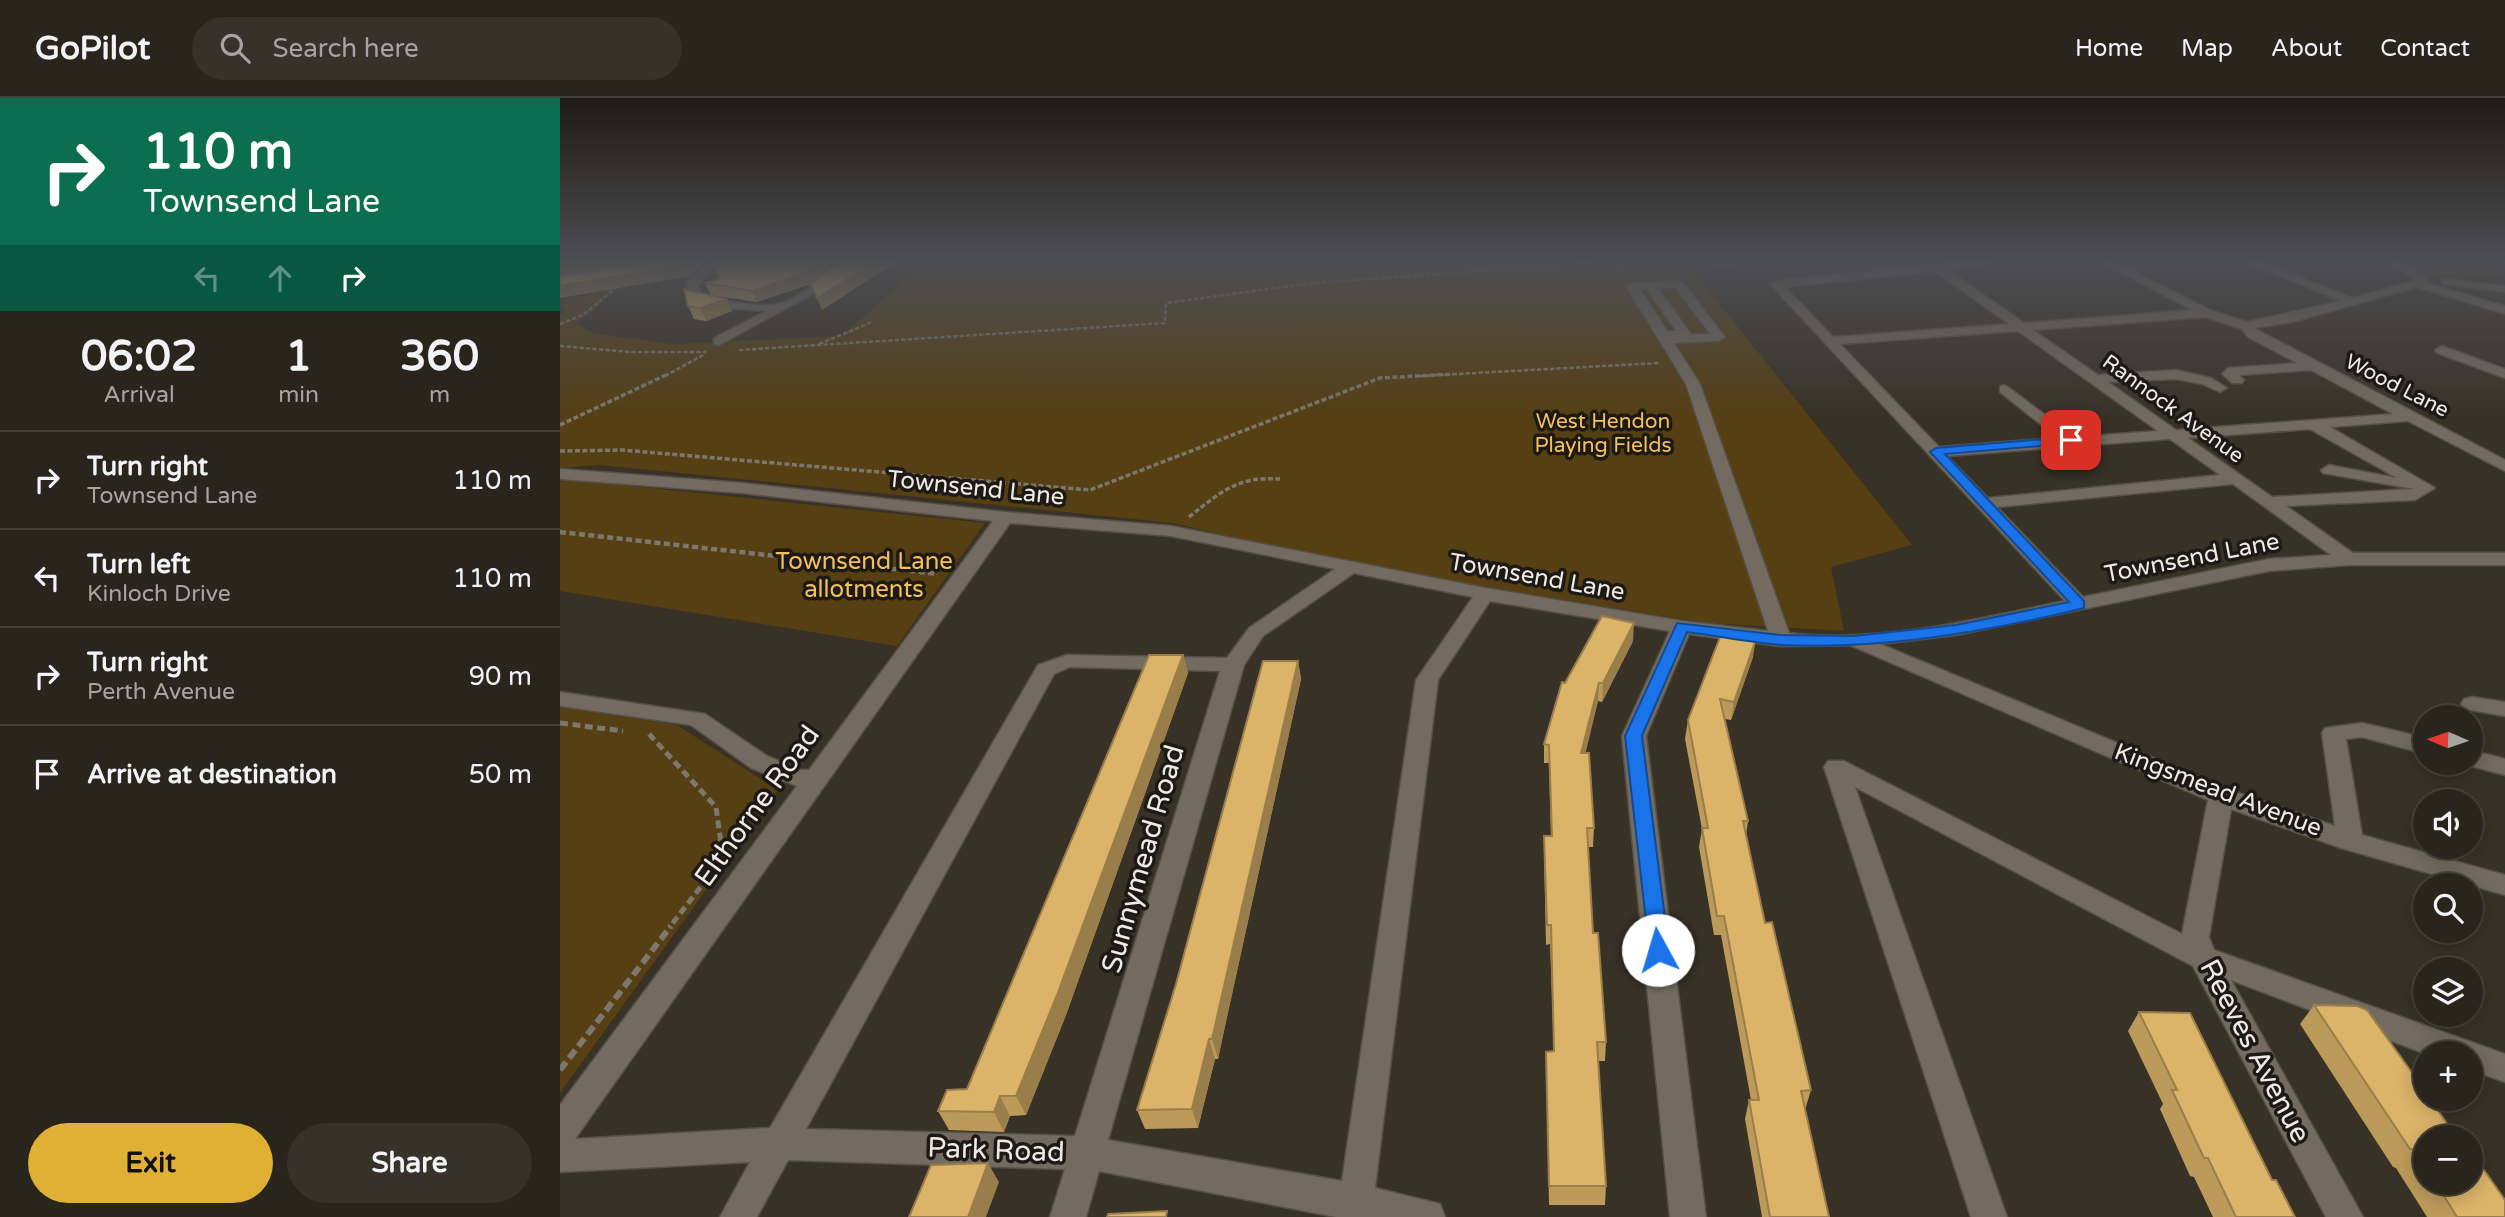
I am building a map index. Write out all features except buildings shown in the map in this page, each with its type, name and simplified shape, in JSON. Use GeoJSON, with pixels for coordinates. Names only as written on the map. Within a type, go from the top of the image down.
{"type":"FeatureCollection","features":[{"type":"Feature","properties":{"kind":"street"},"geometry":{"type":"LineString","coordinates":[[719,341],[771,314]]}},
{"type":"Feature","properties":{"kind":"street"},"geometry":{"type":"LineString","coordinates":[[1650,314],[1693,384],[1781,640]]}},
{"type":"Feature","properties":{"kind":"street"},"geometry":{"type":"LineString","coordinates":[[1664,337],[1685,334],[1671,314]]}},
{"type":"Feature","properties":{"kind":"street"},"geometry":{"type":"LineString","coordinates":[[1664,337],[1719,337],[1702,314]]}},
{"type":"Feature","properties":{"kind":"street"},"geometry":{"type":"LineString","coordinates":[[1805,314],[2079,604]]}},
{"type":"Feature","properties":{"kind":"street","name":"Rannock Avenue"},"geometry":{"type":"LineString","coordinates":[[2005,314],[2349,559]]}},
{"type":"Feature","properties":{"kind":"street"},"geometry":{"type":"LineString","coordinates":[[1830,341],[2190,314]]}},
{"type":"Feature","properties":{"kind":"street"},"geometry":{"type":"LineString","coordinates":[[2210,314],[2246,326],[2305,314]]}},
{"type":"Feature","properties":{"kind":"street","name":"Wood Lane"},"geometry":{"type":"LineString","coordinates":[[2246,326],[2252,334],[2505,466]]}},
{"type":"Feature","properties":{"kind":"street"},"geometry":{"type":"LineString","coordinates":[[2442,350],[2505,374]]}},
{"type":"Feature","properties":{"kind":"street"},"geometry":{"type":"LineString","coordinates":[[2237,380],[2229,374],[2234,371],[2313,366]]}},
{"type":"Feature","properties":{"kind":"street"},"geometry":{"type":"LineString","coordinates":[[2096,379],[2188,375],[2204,377],[2220,388]]}},
{"type":"Feature","properties":{"kind":"street"},"geometry":{"type":"LineString","coordinates":[[2005,390],[2071,440]]}},
{"type":"Feature","properties":{"kind":"street"},"geometry":{"type":"LineString","coordinates":[[1936,452],[2410,417]]}},
{"type":"Feature","properties":{"kind":"street"},"geometry":{"type":"LineString","coordinates":[[2313,424],[2427,488]]}},
{"type":"Feature","properties":{"kind":"street"},"geometry":{"type":"LineString","coordinates":[[2329,470],[2427,488]]}},
{"type":"Feature","properties":{"kind":"street","name":"Townsend Lane"},"geometry":{"type":"LineString","coordinates":[[560,474],[742,488],[1005,517],[1171,530],[1485,594],[1682,627],[1781,640],[1854,641],[1926,633],[2269,565],[2349,559],[2505,559]]}},
{"type":"Feature","properties":{"kind":"street"},"geometry":{"type":"LineString","coordinates":[[1984,503],[2235,480]]}},
{"type":"Feature","properties":{"kind":"street"},"geometry":{"type":"LineString","coordinates":[[2268,502],[2414,495],[2427,488]]}},
{"type":"Feature","properties":{"kind":"street","name":"Elthorne Road"},"geometry":{"type":"LineString","coordinates":[[560,1132],[1005,517]]}},
{"type":"Feature","properties":{"kind":"street","name":"Sunnymead Road"},"geometry":{"type":"LineString","coordinates":[[1069,1217],[1233,664],[1256,632],[1349,568]]}},
{"type":"Feature","properties":{"kind":"street"},"geometry":{"type":"LineString","coordinates":[[1355,1209],[1427,680],[1485,594]]}},
{"type":"Feature","properties":{"kind":"street"},"geometry":{"type":"LineString","coordinates":[[1682,627],[1634,736],[1688,1217]]}},
{"type":"Feature","properties":{"kind":"street"},"geometry":{"type":"LineString","coordinates":[[1926,633],[1938,674]]}},
{"type":"Feature","properties":{"kind":"street","name":"Kingsmead Avenue"},"geometry":{"type":"LineString","coordinates":[[1854,641],[1873,657],[1938,674],[2221,796],[2350,841],[2505,885]]}},
{"type":"Feature","properties":{"kind":"street"},"geometry":{"type":"LineString","coordinates":[[738,1217],[1046,670],[1067,661],[1233,664]]}},
{"type":"Feature","properties":{"kind":"street"},"geometry":{"type":"LineString","coordinates":[[560,699],[697,719],[759,762],[798,778],[816,778]]}},
{"type":"Feature","properties":{"kind":"street"},"geometry":{"type":"LineString","coordinates":[[2472,704],[2505,709]]}},
{"type":"Feature","properties":{"kind":"street"},"geometry":{"type":"LineString","coordinates":[[2350,841],[2333,733],[2362,730],[2413,743]]}},
{"type":"Feature","properties":{"kind":"street"},"geometry":{"type":"LineString","coordinates":[[2483,761],[2505,766]]}},
{"type":"Feature","properties":{"kind":"street"},"geometry":{"type":"LineString","coordinates":[[1989,1217],[1836,767],[2203,958],[2430,1041]]}},
{"type":"Feature","properties":{"kind":"street","name":"Reeves Avenue"},"geometry":{"type":"LineString","coordinates":[[2221,796],[2195,937],[2203,958],[2345,1217]]}},
{"type":"Feature","properties":{"kind":"street"},"geometry":{"type":"LineString","coordinates":[[2483,1060],[2505,1068]]}},
{"type":"Feature","properties":{"kind":"street","name":"Park Road"},"geometry":{"type":"LineString","coordinates":[[560,1156],[780,1144],[1089,1153],[1355,1209],[1427,1217]]}},
{"type":"Feature","properties":{"kind":"path"},"geometry":{"type":"LineString","coordinates":[[560,324],[584,314]]}},
{"type":"Feature","properties":{"kind":"path"},"geometry":{"type":"LineString","coordinates":[[734,351],[1165,323],[1165,314]]}},
{"type":"Feature","properties":{"kind":"path"},"geometry":{"type":"LineString","coordinates":[[811,346],[872,322]]}},
{"type":"Feature","properties":{"kind":"path"},"geometry":{"type":"LineString","coordinates":[[560,346],[631,352],[708,352],[641,389],[560,425]]}},
{"type":"Feature","properties":{"kind":"path"},"geometry":{"type":"LineString","coordinates":[[560,451],[622,450],[1090,490],[1380,378],[1680,362]]}},
{"type":"Feature","properties":{"kind":"path"},"geometry":{"type":"LineString","coordinates":[[1171,530],[1236,481],[1256,476],[1280,479]]}},
{"type":"Feature","properties":{"kind":"path"},"geometry":{"type":"LineString","coordinates":[[560,532],[962,576]]}},
{"type":"Feature","properties":{"kind":"path"},"geometry":{"type":"LineString","coordinates":[[560,723],[626,731]]}},
{"type":"Feature","properties":{"kind":"path"},"geometry":{"type":"LineString","coordinates":[[560,1070],[723,858],[716,807],[652,735],[639,733]]}},
{"type":"Feature","properties":{"kind":"green space","name":"West Hendon Playing Fields"},"geometry":{"type":"Polygon","coordinates":[[[560,314],[589,314],[576,323],[593,333],[673,344],[842,336],[866,314],[1728,314],[1912,545],[1831,567],[1844,631],[1708,623],[1359,567],[1173,523],[601,465],[560,468],[560,314]]]}},
{"type":"Feature","properties":{"kind":"green space","name":"Townsend Lane allotments"},"geometry":{"type":"Polygon","coordinates":[[[565,479],[985,523],[897,646],[560,591],[560,482],[565,479]]]}},
{"type":"Feature","properties":{"kind":"green space"},"geometry":{"type":"Polygon","coordinates":[[[560,707],[677,725],[778,790],[560,1093],[560,707]]]}},
{"type":"Feature","properties":{"kind":"route"},"geometry":{"type":"LineString","coordinates":[[1658,950],[1634,736],[1682,627],[1781,640],[1854,641],[1956,629],[2079,604],[1936,452],[2071,440]]}}]}
